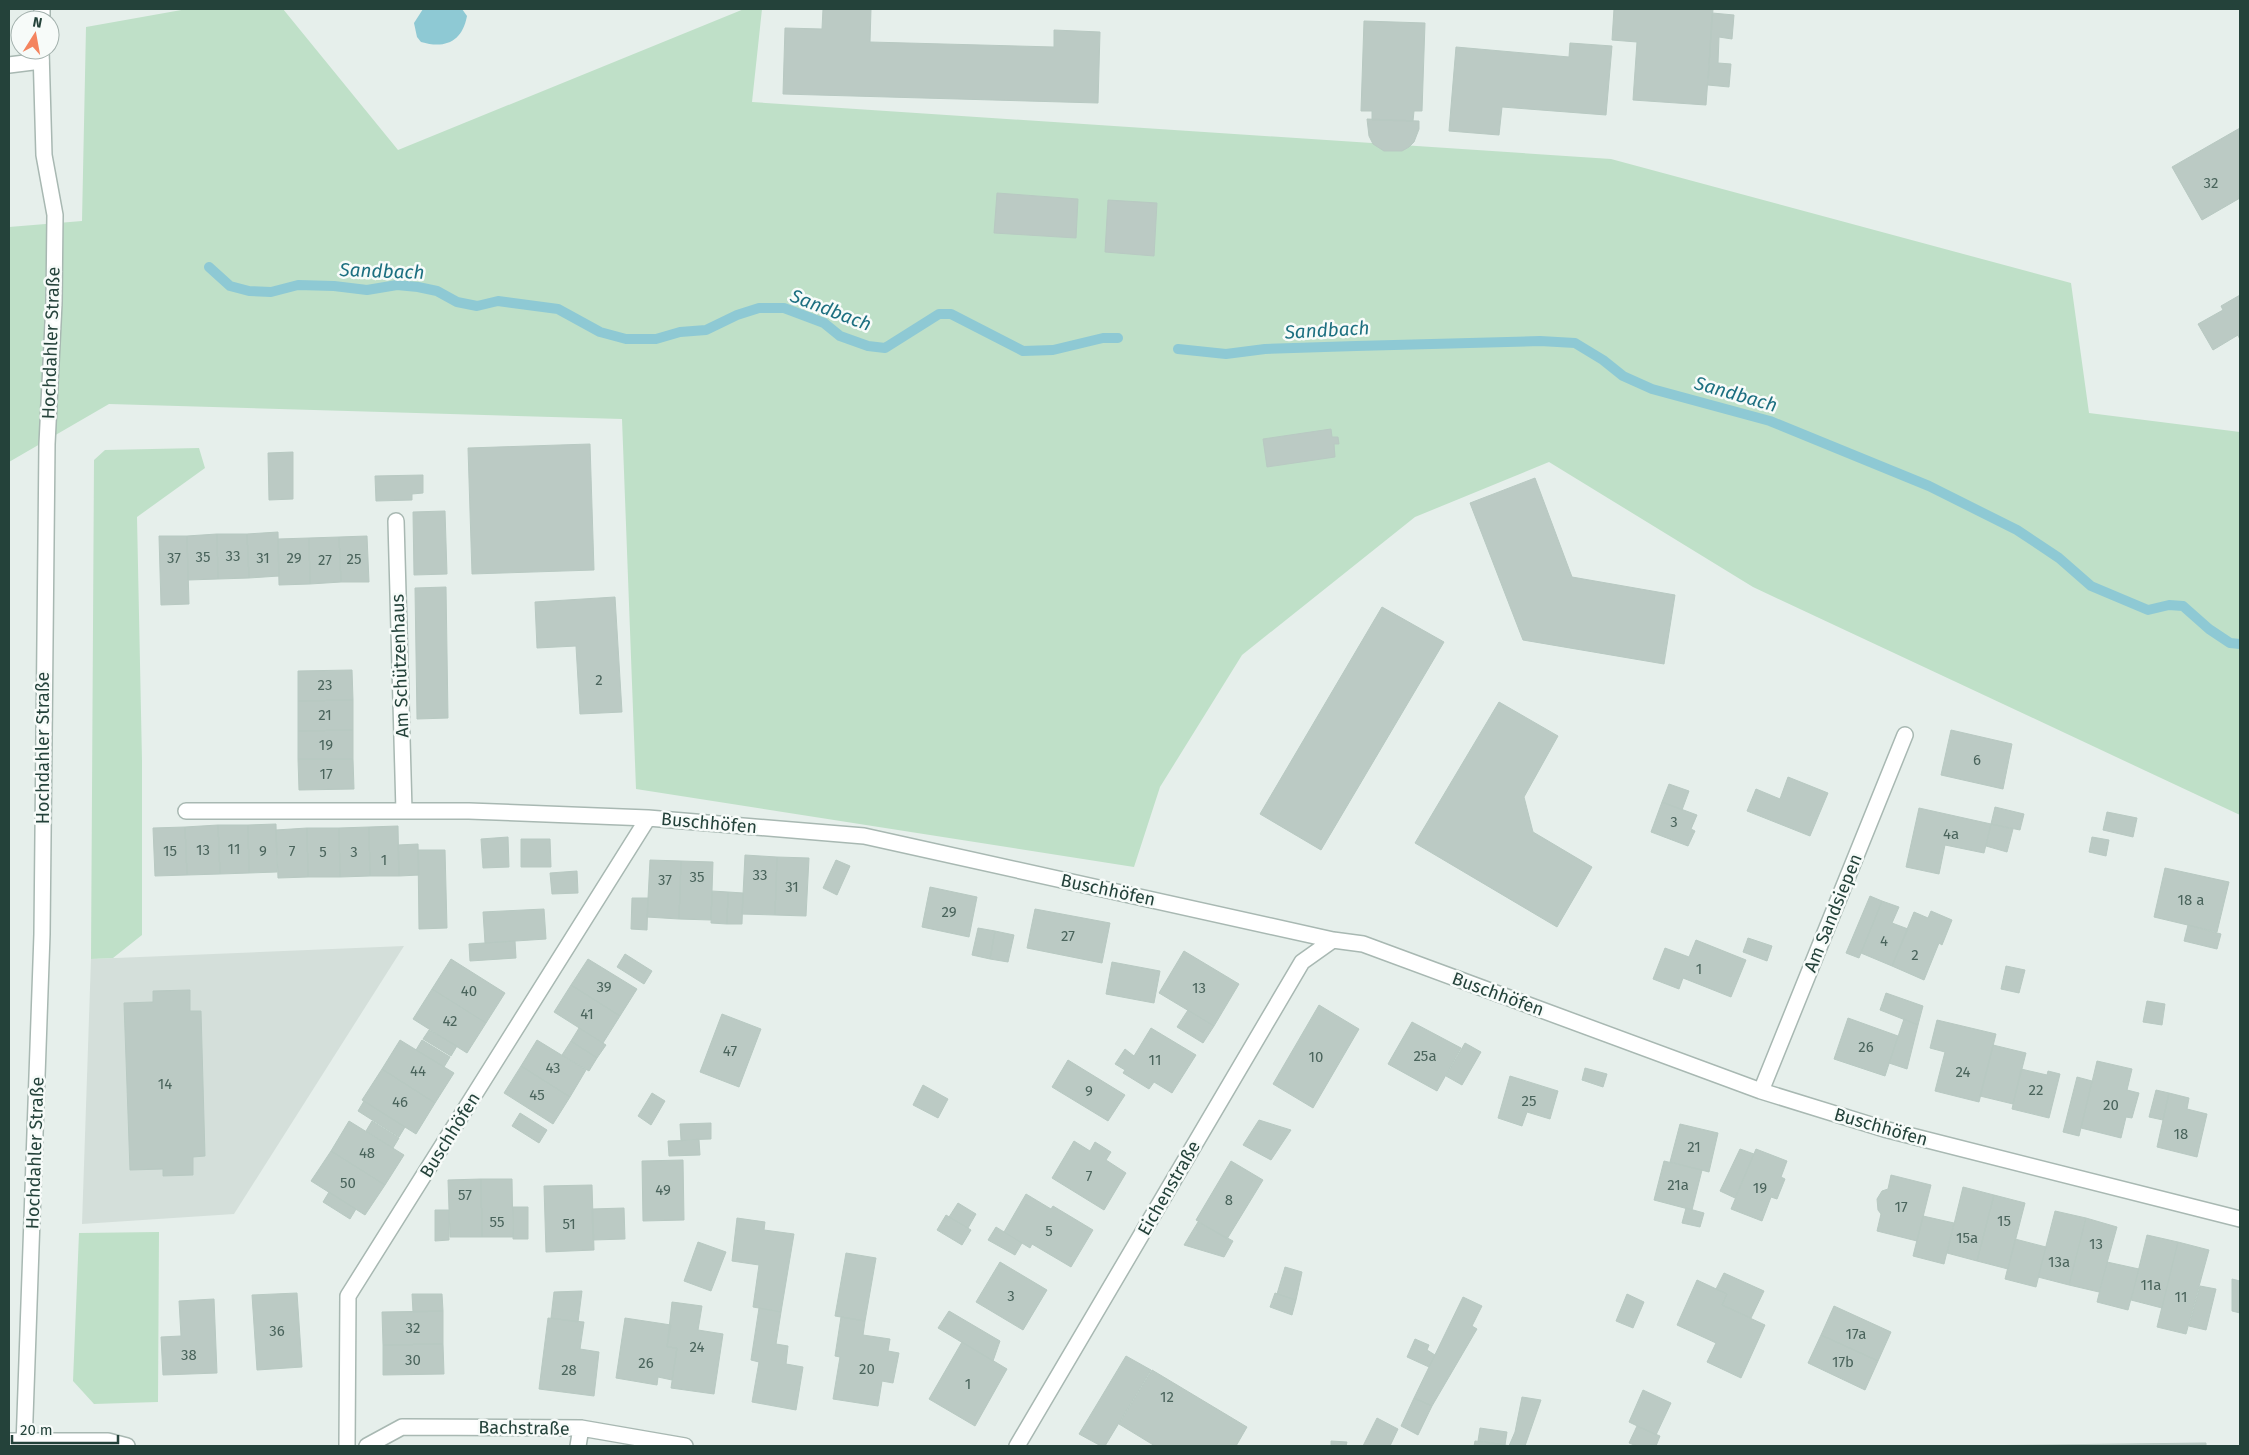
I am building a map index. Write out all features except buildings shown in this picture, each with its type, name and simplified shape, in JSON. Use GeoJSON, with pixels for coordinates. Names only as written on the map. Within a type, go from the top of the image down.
{"type":"FeatureCollection","features":[{"type":"Feature","properties":{"kind":"street"},"geometry":{"type":"LineString","coordinates":[[9,65],[27,60]]}},
{"type":"Feature","properties":{"kind":"street","name":"Hochdahler Straße"},"geometry":{"type":"LineString","coordinates":[[24,1444],[42,934],[47,444],[54,303],[55,215],[44,155],[41,60]]}},
{"type":"Feature","properties":{"kind":"street","name":"Am Schützenhaus"},"geometry":{"type":"LineString","coordinates":[[396,521],[404,811]]}},
{"type":"Feature","properties":{"kind":"street","name":"Am Sandsiepen"},"geometry":{"type":"LineString","coordinates":[[1761,1091],[1905,735]]}},
{"type":"Feature","properties":{"kind":"street"},"geometry":{"type":"LineString","coordinates":[[186,811],[469,810],[648,818]]}},
{"type":"Feature","properties":{"kind":"street","name":"Buschhöfen"},"geometry":{"type":"LineString","coordinates":[[347,1446],[348,1296],[648,818],[864,836],[1334,940],[1363,944],[1761,1091],[1884,1130],[2240,1219]]}},
{"type":"Feature","properties":{"kind":"street","name":"Eichenstraße"},"geometry":{"type":"LineString","coordinates":[[1017,1446],[1302,962],[1334,940]]}},
{"type":"Feature","properties":{"kind":"street","name":"Bachstraße"},"geometry":{"type":"LineString","coordinates":[[367,1446],[402,1426],[581,1428],[684,1446]]}},
{"type":"Feature","properties":{"kind":"street"},"geometry":{"type":"LineString","coordinates":[[578,1446],[581,1428]]}},
{"type":"Feature","properties":{"kind":"street"},"geometry":{"type":"LineString","coordinates":[[9,1440],[24,1444],[108,1441],[127,1446]]}},
{"type":"Feature","properties":{"kind":"shaded area"},"geometry":{"type":"Polygon","coordinates":[[[404,946],[234,1214],[82,1224],[91,959],[404,946]]]}},
{"type":"Feature","properties":{"kind":"green space"},"geometry":{"type":"Polygon","coordinates":[[[187,9],[283,9],[398,150],[744,9],[762,9],[752,102],[1611,159],[2071,283],[2089,413],[2240,432],[2240,815],[1753,587],[1549,462],[1415,517],[1242,655],[1160,787],[1134,867],[636,789],[622,419],[109,404],[9,462],[9,227],[82,221],[86,27],[187,9]]]}},
{"type":"Feature","properties":{"kind":"green space"},"geometry":{"type":"Polygon","coordinates":[[[199,448],[205,468],[137,517],[142,761],[142,935],[113,958],[91,959],[94,460],[105,450],[199,448]]]}},
{"type":"Feature","properties":{"kind":"green space"},"geometry":{"type":"Polygon","coordinates":[[[159,1232],[158,1402],[94,1404],[73,1381],[79,1233],[159,1232]]]}},
{"type":"Feature","properties":{"kind":"water"},"geometry":{"type":"Polygon","coordinates":[[[423,9],[462,9],[467,16],[465,25],[457,37],[445,44],[438,45],[421,42],[417,37],[414,23],[423,9]]]}},
{"type":"Feature","properties":{"kind":"waterway","name":"Sandbach"},"geometry":{"type":"LineString","coordinates":[[209,267],[230,286],[249,291],[271,292],[298,285],[334,286],[367,290],[397,285],[437,291],[457,302],[477,306],[498,301],[558,309],[600,332],[626,339],[656,339],[680,332],[706,330],[737,315],[759,308],[784,308],[824,323],[840,336],[868,346],[885,348],[939,314],[951,314],[1023,351],[1053,350],[1103,338],[1118,338]]}},
{"type":"Feature","properties":{"kind":"waterway","name":"Sandbach"},"geometry":{"type":"LineString","coordinates":[[1178,349],[1226,354],[1265,349],[1356,346],[1540,341],[1575,343],[1603,360],[1623,376],[1652,389],[1770,421],[1929,486],[2017,530],[2059,558],[2091,586],[2148,610],[2169,605],[2183,606],[2209,629],[2230,643],[2240,644]]}}]}
